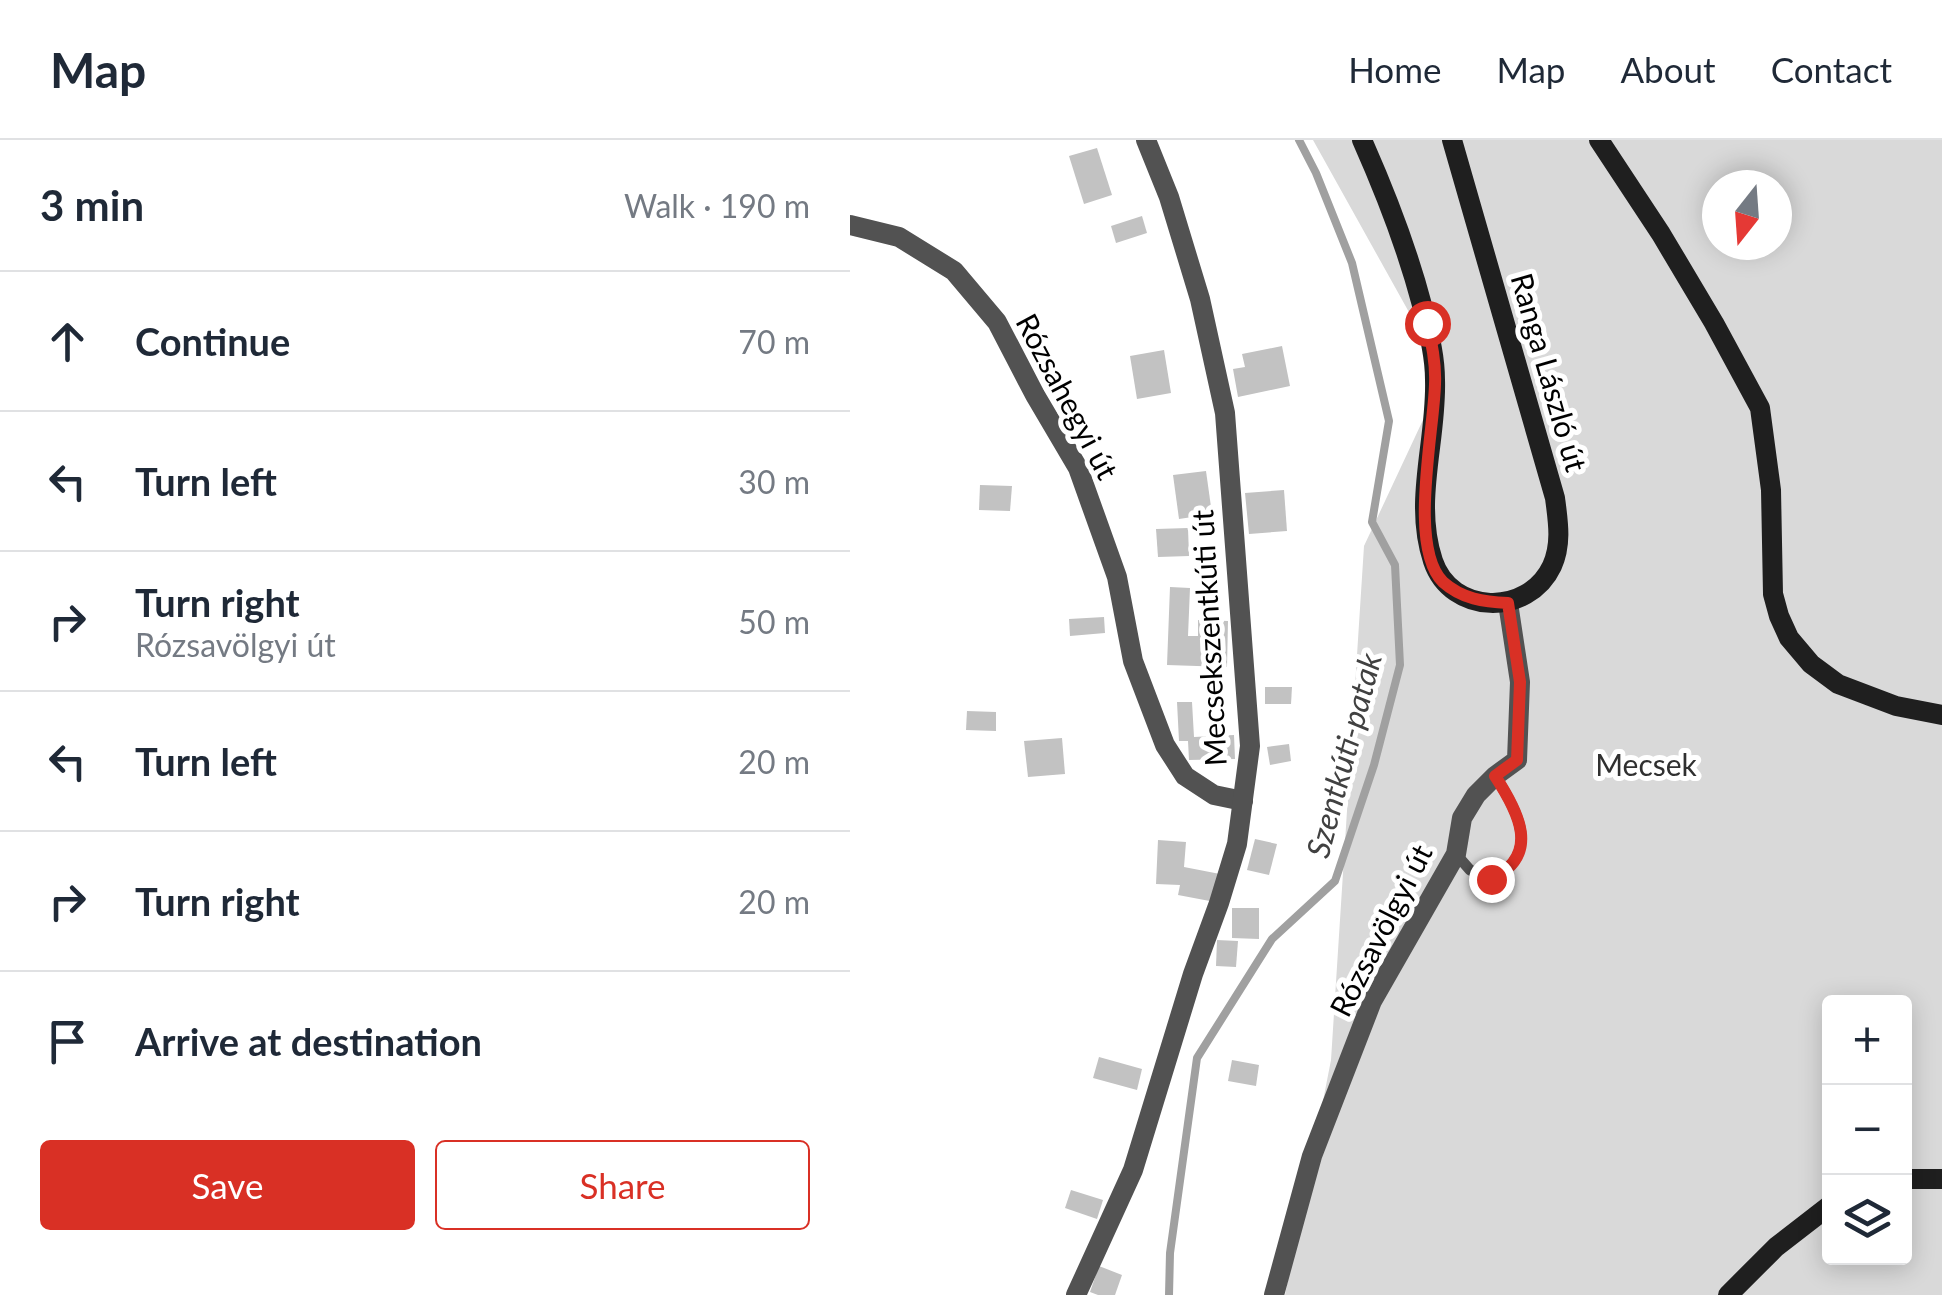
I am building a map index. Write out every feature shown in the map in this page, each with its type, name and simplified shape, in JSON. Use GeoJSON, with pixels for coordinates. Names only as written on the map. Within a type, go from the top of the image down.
{"type":"FeatureCollection","features":[{"type":"Feature","properties":{"kind":"main road"},"geometry":{"type":"LineString","coordinates":[[1362,140],[1410,260],[1433,347],[1436,382],[1423,510],[1433,562],[1441,580],[1465,597],[1508,603]]}},
{"type":"Feature","properties":{"kind":"main road","name":"Ranga László út"},"geometry":{"type":"LineString","coordinates":[[1452,140],[1556,498],[1560,536],[1552,566],[1524,597],[1508,603]]}},
{"type":"Feature","properties":{"kind":"main road"},"geometry":{"type":"LineString","coordinates":[[1599,140],[1678,264],[1760,408],[1771,490],[1773,594],[1789,638],[1811,664],[1838,684],[1896,706],[1942,715]]}},
{"type":"Feature","properties":{"kind":"main road"},"geometry":{"type":"LineString","coordinates":[[1912,1179],[1942,1179]]}},
{"type":"Feature","properties":{"kind":"main road"},"geometry":{"type":"LineString","coordinates":[[1728,1295],[1776,1246],[1822,1212]]}},
{"type":"Feature","properties":{"kind":"street","name":"Mecsekszentkúti út"},"geometry":{"type":"LineString","coordinates":[[1076,1295],[1133,1170],[1192,974],[1219,903],[1237,844],[1250,746],[1224,413],[1200,299],[1169,197],[1146,140]]}},
{"type":"Feature","properties":{"kind":"street","name":"Rózsahegyi út"},"geometry":{"type":"LineString","coordinates":[[850,225],[899,237],[954,271],[997,322],[1078,468],[1117,577],[1133,661],[1165,746],[1185,776],[1214,795],[1243,802]]}},
{"type":"Feature","properties":{"kind":"street","name":"Rózsavölgyi út"},"geometry":{"type":"LineString","coordinates":[[1274,1295],[1312,1156],[1372,1001],[1456,854],[1462,818],[1476,795],[1517,760],[1520,682],[1508,603]]}},
{"type":"Feature","properties":{"kind":"lane"},"geometry":{"type":"LineString","coordinates":[[1456,854],[1470,870],[1491,879],[1506,872],[1515,858],[1523,838],[1520,819],[1495,776]]}},
{"type":"Feature","properties":{"kind":"green space","name":"Mecsek"},"geometry":{"type":"Polygon","coordinates":[[[1313,140],[1942,140],[1942,1295],[1285,1295],[1331,1060],[1364,546],[1444,375],[1313,140]]]}},
{"type":"Feature","properties":{"kind":"building"},"geometry":{"type":"Polygon","coordinates":[[[1097,148],[1112,195],[1084,204],[1069,156],[1097,148]]]}},
{"type":"Feature","properties":{"kind":"building"},"geometry":{"type":"Polygon","coordinates":[[[1142,216],[1147,233],[1116,243],[1111,226],[1142,216]]]}},
{"type":"Feature","properties":{"kind":"building"},"geometry":{"type":"Polygon","coordinates":[[[1282,346],[1290,386],[1238,397],[1233,369],[1245,367],[1242,354],[1282,346]]]}},
{"type":"Feature","properties":{"kind":"building"},"geometry":{"type":"Polygon","coordinates":[[[1164,350],[1171,393],[1137,399],[1130,356],[1164,350]]]}},
{"type":"Feature","properties":{"kind":"building"},"geometry":{"type":"Polygon","coordinates":[[[1206,471],[1212,514],[1179,519],[1173,475],[1206,471]]]}},
{"type":"Feature","properties":{"kind":"building"},"geometry":{"type":"Polygon","coordinates":[[[980,485],[1012,486],[1010,511],[979,510],[980,485]]]}},
{"type":"Feature","properties":{"kind":"building"},"geometry":{"type":"Polygon","coordinates":[[[1284,490],[1287,531],[1249,534],[1245,493],[1284,490]]]}},
{"type":"Feature","properties":{"kind":"building"},"geometry":{"type":"Polygon","coordinates":[[[1188,528],[1189,556],[1158,557],[1156,529],[1188,528]]]}},
{"type":"Feature","properties":{"kind":"building"},"geometry":{"type":"Polygon","coordinates":[[[1170,587],[1190,588],[1188,636],[1198,636],[1198,620],[1228,621],[1227,667],[1167,665],[1170,587]]]}},
{"type":"Feature","properties":{"kind":"building"},"geometry":{"type":"Polygon","coordinates":[[[1104,617],[1105,633],[1070,636],[1069,619],[1104,617]]]}},
{"type":"Feature","properties":{"kind":"building"},"geometry":{"type":"Polygon","coordinates":[[[1265,687],[1292,687],[1291,704],[1265,704],[1265,687]]]}},
{"type":"Feature","properties":{"kind":"building"},"geometry":{"type":"Polygon","coordinates":[[[1177,702],[1192,702],[1194,737],[1234,735],[1235,759],[1189,760],[1188,741],[1179,741],[1177,702]]]}},
{"type":"Feature","properties":{"kind":"building"},"geometry":{"type":"Polygon","coordinates":[[[967,711],[996,712],[996,731],[966,730],[967,711]]]}},
{"type":"Feature","properties":{"kind":"building"},"geometry":{"type":"Polygon","coordinates":[[[1062,738],[1065,774],[1028,777],[1024,741],[1062,738]]]}},
{"type":"Feature","properties":{"kind":"building"},"geometry":{"type":"Polygon","coordinates":[[[1289,744],[1291,761],[1270,765],[1267,747],[1289,744]]]}},
{"type":"Feature","properties":{"kind":"building"},"geometry":{"type":"Polygon","coordinates":[[[1255,839],[1277,844],[1269,875],[1247,870],[1255,839]]]}},
{"type":"Feature","properties":{"kind":"building"},"geometry":{"type":"Polygon","coordinates":[[[1158,840],[1186,842],[1184,867],[1220,874],[1215,902],[1178,895],[1180,885],[1156,884],[1158,840]]]}},
{"type":"Feature","properties":{"kind":"building"},"geometry":{"type":"Polygon","coordinates":[[[1232,908],[1259,908],[1259,939],[1232,938],[1232,908]]]}},
{"type":"Feature","properties":{"kind":"building"},"geometry":{"type":"Polygon","coordinates":[[[1217,940],[1238,941],[1236,967],[1216,966],[1217,940]]]}},
{"type":"Feature","properties":{"kind":"building"},"geometry":{"type":"Polygon","coordinates":[[[1099,1057],[1142,1069],[1137,1090],[1093,1078],[1099,1057]]]}},
{"type":"Feature","properties":{"kind":"building"},"geometry":{"type":"Polygon","coordinates":[[[1232,1060],[1259,1065],[1256,1086],[1228,1081],[1232,1060]]]}},
{"type":"Feature","properties":{"kind":"building"},"geometry":{"type":"Polygon","coordinates":[[[1071,1190],[1103,1200],[1097,1219],[1065,1208],[1071,1190]]]}},
{"type":"Feature","properties":{"kind":"building"},"geometry":{"type":"Polygon","coordinates":[[[1099,1266],[1122,1275],[1115,1295],[1090,1292],[1099,1266]]]}},
{"type":"Feature","properties":{"kind":"waterway","name":"Szentkúti-patak"},"geometry":{"type":"LineString","coordinates":[[1169,1295],[1170,1253],[1197,1058],[1272,939],[1335,881],[1374,765],[1400,665],[1395,565],[1372,522],[1389,421],[1352,263],[1299,140]]}},
{"type":"Feature","properties":{"kind":"route"},"geometry":{"type":"LineString","coordinates":[[1427,323],[1436,382],[1423,510],[1433,562],[1441,580],[1465,597],[1508,603],[1520,682],[1517,760],[1495,776],[1520,819],[1523,838],[1506,872],[1491,879]]}}]}
